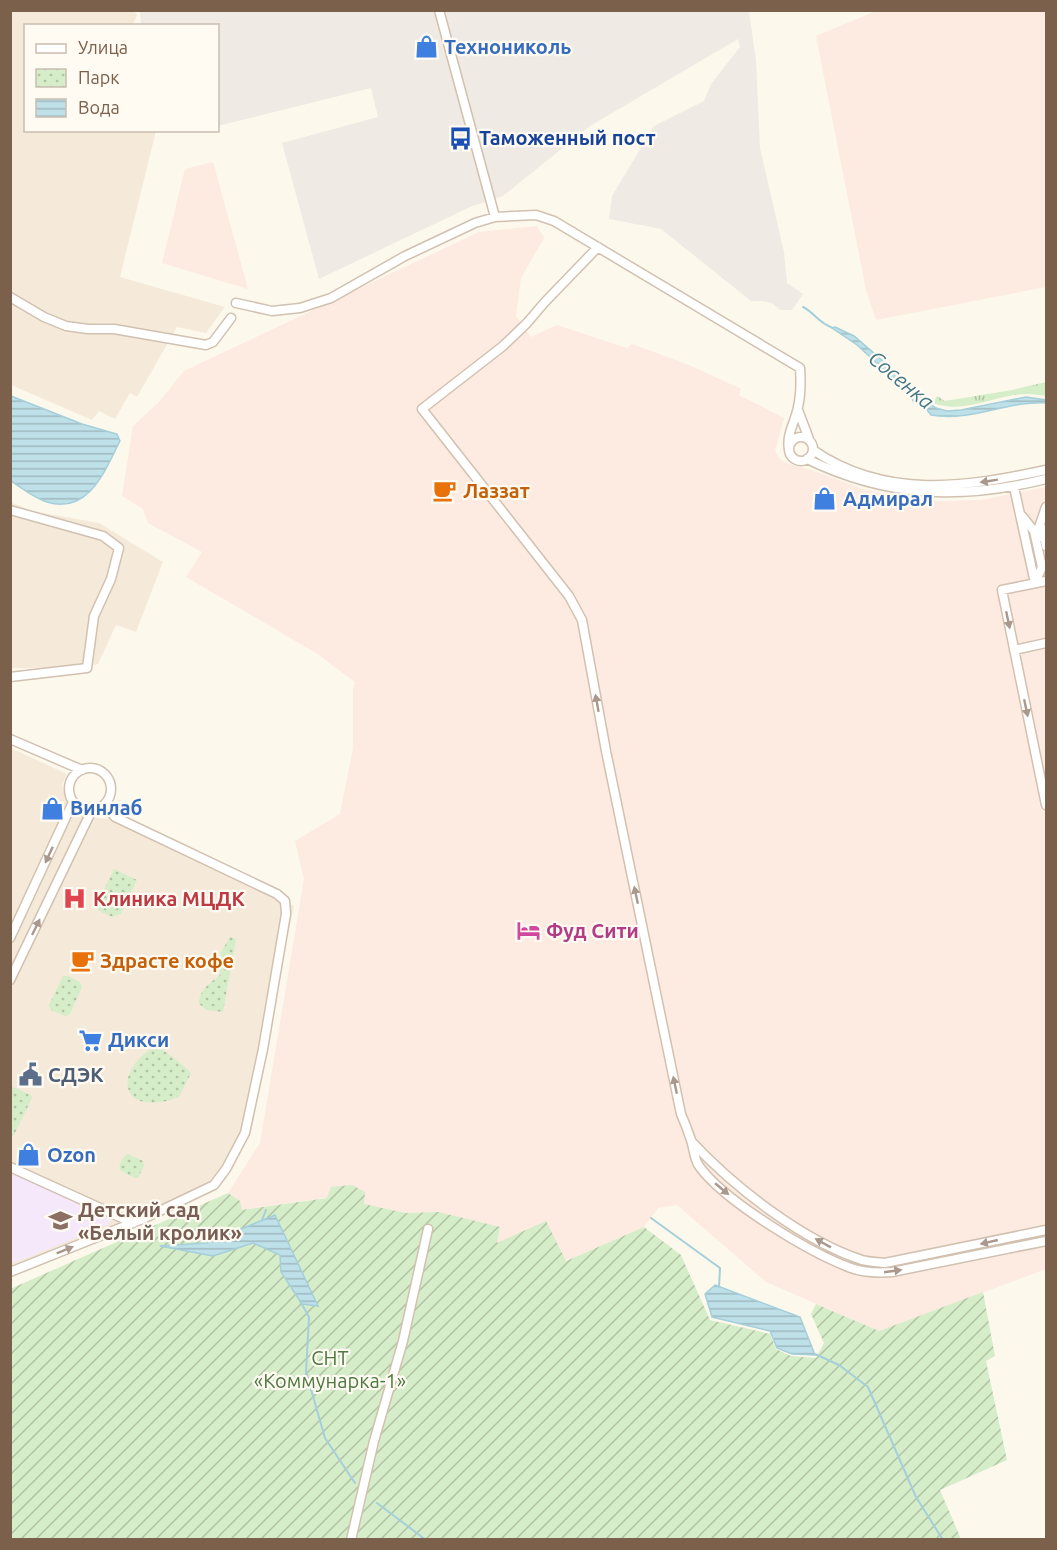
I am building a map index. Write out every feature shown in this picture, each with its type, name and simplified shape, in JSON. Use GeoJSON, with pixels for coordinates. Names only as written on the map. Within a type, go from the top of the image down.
{"type":"FeatureCollection","features":[{"type":"Feature","properties":{"kind":"street"},"geometry":{"type":"LineString","coordinates":[[439,10],[495,217]]}},
{"type":"Feature","properties":{"kind":"street"},"geometry":{"type":"LineString","coordinates":[[236,303],[272,311],[300,308],[331,298],[405,256],[475,223],[495,217],[536,215],[554,221],[800,368],[801,389],[798,410],[787,442],[789,450],[796,459],[807,459],[827,469],[867,483],[914,491],[956,494],[1014,487],[1047,479]]}},
{"type":"Feature","properties":{"kind":"street"},"geometry":{"type":"LineString","coordinates":[[598,247],[503,346],[422,410],[569,596],[582,621],[608,761],[681,1114],[692,1141],[697,1163],[705,1175],[744,1207],[819,1254],[852,1268],[872,1273],[892,1272],[1047,1241]]}},
{"type":"Feature","properties":{"kind":"street"},"geometry":{"type":"LineString","coordinates":[[10,297],[44,317],[66,326],[88,329],[114,328],[206,345],[213,342],[231,318]]}},
{"type":"Feature","properties":{"kind":"street"},"geometry":{"type":"LineString","coordinates":[[798,410],[813,450],[830,461],[868,476],[914,485],[956,486],[1047,470]]}},
{"type":"Feature","properties":{"kind":"street"},"geometry":{"type":"LineString","coordinates":[[789,450],[790,443],[795,438],[808,439]]}},
{"type":"Feature","properties":{"kind":"street"},"geometry":{"type":"LineString","coordinates":[[807,459],[813,450]]}},
{"type":"Feature","properties":{"kind":"street"},"geometry":{"type":"LineString","coordinates":[[1014,487],[1020,514],[1020,534],[1028,570],[1035,583]]}},
{"type":"Feature","properties":{"kind":"street"},"geometry":{"type":"LineString","coordinates":[[1047,507],[1038,530],[1047,566]]}},
{"type":"Feature","properties":{"kind":"street"},"geometry":{"type":"LineString","coordinates":[[10,510],[103,536],[119,548],[111,579],[94,616],[87,668],[10,676]]}},
{"type":"Feature","properties":{"kind":"street"},"geometry":{"type":"LineString","coordinates":[[1020,514],[1034,531],[1036,539],[1042,567],[1035,583]]}},
{"type":"Feature","properties":{"kind":"street"},"geometry":{"type":"LineString","coordinates":[[1047,514],[1043,529],[1047,546]]}},
{"type":"Feature","properties":{"kind":"street"},"geometry":{"type":"LineString","coordinates":[[1047,581],[1002,590],[1047,805]]}},
{"type":"Feature","properties":{"kind":"street"},"geometry":{"type":"LineString","coordinates":[[1014,650],[1047,643]]}},
{"type":"Feature","properties":{"kind":"street"},"geometry":{"type":"LineString","coordinates":[[10,739],[82,770]]}},
{"type":"Feature","properties":{"kind":"street"},"geometry":{"type":"LineString","coordinates":[[96,769],[108,778],[111,792],[104,805],[85,810],[73,802],[69,784],[76,773],[82,770],[96,769]]}},
{"type":"Feature","properties":{"kind":"street"},"geometry":{"type":"LineString","coordinates":[[10,938],[73,802]]}},
{"type":"Feature","properties":{"kind":"street"},"geometry":{"type":"LineString","coordinates":[[10,1272],[133,1222],[214,1185],[226,1169],[244,1136],[263,1049],[286,908],[285,901],[277,894],[115,817],[104,805]]}},
{"type":"Feature","properties":{"kind":"street"},"geometry":{"type":"LineString","coordinates":[[10,980],[92,810]]}},
{"type":"Feature","properties":{"kind":"street"},"geometry":{"type":"LineString","coordinates":[[692,1141],[718,1169],[784,1220],[827,1245],[864,1261],[885,1263],[1047,1230]]}},
{"type":"Feature","properties":{"kind":"street"},"geometry":{"type":"LineString","coordinates":[[10,1167],[133,1222]]}},
{"type":"Feature","properties":{"kind":"street"},"geometry":{"type":"LineString","coordinates":[[111,1231],[117,1222],[114,1215]]}},
{"type":"Feature","properties":{"kind":"street"},"geometry":{"type":"LineString","coordinates":[[351,1539],[374,1441],[403,1341],[428,1229]]}},
{"type":"Feature","properties":{"kind":"shaded area"},"geometry":{"type":"Polygon","coordinates":[[[11,11],[134,11],[137,15],[133,24],[24,24],[24,132],[156,132],[120,277],[225,307],[206,333],[177,327],[137,397],[130,393],[115,419],[99,411],[92,420],[11,385],[11,11]]]}},
{"type":"Feature","properties":{"kind":"shaded area"},"geometry":{"type":"Polygon","coordinates":[[[140,11],[749,11],[756,61],[760,148],[784,252],[787,283],[803,294],[792,310],[780,310],[772,303],[763,301],[751,301],[661,229],[609,219],[612,196],[654,126],[704,101],[711,84],[740,47],[738,39],[590,126],[503,196],[470,207],[319,279],[282,143],[378,117],[371,88],[219,126],[219,24],[141,24],[140,11]]]}},
{"type":"Feature","properties":{"kind":"shaded area"},"geometry":{"type":"Polygon","coordinates":[[[876,11],[1046,11],[1046,287],[876,320],[866,290],[816,36],[876,11]]]}},
{"type":"Feature","properties":{"kind":"shaded area"},"geometry":{"type":"Polygon","coordinates":[[[213,162],[248,289],[162,263],[185,169],[213,162]]]}},
{"type":"Feature","properties":{"kind":"shaded area","name":"Фуд Сити"},"geometry":{"type":"Polygon","coordinates":[[[537,226],[544,238],[521,278],[516,316],[531,337],[557,325],[627,348],[632,344],[689,365],[741,389],[739,395],[784,418],[775,451],[781,460],[863,489],[903,498],[938,501],[981,500],[1046,487],[1046,1269],[879,1331],[766,1282],[677,1205],[658,1208],[644,1227],[565,1261],[497,1243],[500,1228],[439,1212],[406,1213],[364,1204],[365,1192],[241,1210],[240,1201],[228,1193],[260,1143],[304,879],[295,841],[340,814],[353,749],[355,682],[316,653],[186,577],[202,552],[148,523],[143,509],[122,496],[133,426],[158,403],[184,371],[479,232],[537,226]]]}},
{"type":"Feature","properties":{"kind":"shaded area"},"geometry":{"type":"Polygon","coordinates":[[[10,502],[32,511],[99,523],[163,562],[136,632],[116,625],[98,664],[80,668],[11,668],[10,502]]]}},
{"type":"Feature","properties":{"kind":"shaded area"},"geometry":{"type":"Polygon","coordinates":[[[11,748],[67,774],[62,785],[66,797],[73,808],[89,817],[110,819],[294,906],[266,1037],[252,1125],[226,1179],[212,1192],[131,1229],[11,1277],[11,748]]]}},
{"type":"Feature","properties":{"kind":"shaded area","name":"Детский сад «Белый кролик»"},"geometry":{"type":"Polygon","coordinates":[[[11,1171],[111,1217],[108,1225],[11,1264],[11,1171]]]}},
{"type":"Feature","properties":{"kind":"green space"},"geometry":{"type":"Polygon","coordinates":[[[1046,382],[1046,396],[1015,395],[957,407],[933,403],[937,396],[945,401],[1046,382]]]}},
{"type":"Feature","properties":{"kind":"green space"},"geometry":{"type":"Polygon","coordinates":[[[114,869],[137,880],[121,914],[112,917],[99,911],[96,906],[114,869]]]}},
{"type":"Feature","properties":{"kind":"green space"},"geometry":{"type":"Polygon","coordinates":[[[230,937],[236,939],[223,1012],[207,1010],[199,1004],[199,999],[206,987],[220,975],[221,952],[230,937]]]}},
{"type":"Feature","properties":{"kind":"green space"},"geometry":{"type":"Polygon","coordinates":[[[63,976],[80,982],[82,987],[70,1014],[65,1016],[51,1010],[49,1005],[63,976]]]}},
{"type":"Feature","properties":{"kind":"green space"},"geometry":{"type":"Polygon","coordinates":[[[156,1047],[175,1058],[191,1073],[179,1097],[166,1101],[143,1102],[131,1095],[127,1082],[135,1063],[145,1053],[156,1047]]]}},
{"type":"Feature","properties":{"kind":"green space"},"geometry":{"type":"Polygon","coordinates":[[[11,1088],[31,1095],[32,1098],[11,1137],[11,1088]]]}},
{"type":"Feature","properties":{"kind":"green space"},"geometry":{"type":"Polygon","coordinates":[[[128,1154],[143,1161],[144,1166],[138,1178],[120,1170],[121,1161],[128,1154]]]}},
{"type":"Feature","properties":{"kind":"green space","name":"СНТ «Коммунарка-1»"},"geometry":{"type":"Polygon","coordinates":[[[352,1185],[365,1192],[364,1204],[406,1213],[439,1212],[500,1227],[497,1243],[546,1221],[566,1261],[644,1227],[681,1255],[710,1320],[770,1334],[776,1349],[791,1356],[816,1358],[824,1343],[811,1314],[816,1304],[879,1331],[983,1292],[995,1356],[986,1361],[1007,1460],[940,1490],[961,1539],[11,1539],[10,1289],[228,1193],[240,1201],[242,1210],[327,1198],[331,1187],[352,1185]]]}},
{"type":"Feature","properties":{"kind":"water"},"geometry":{"type":"Polygon","coordinates":[[[835,327],[854,336],[912,386],[921,398],[936,408],[947,411],[961,410],[1026,397],[1046,400],[1046,403],[1016,405],[960,416],[931,415],[923,405],[914,402],[905,389],[857,345],[832,328],[835,327]]]}},
{"type":"Feature","properties":{"kind":"water"},"geometry":{"type":"Polygon","coordinates":[[[11,396],[82,424],[117,434],[120,441],[108,465],[94,487],[85,496],[74,502],[62,504],[47,502],[11,481],[11,396]]]}},
{"type":"Feature","properties":{"kind":"water"},"geometry":{"type":"Polygon","coordinates":[[[275,1215],[318,1306],[302,1304],[281,1272],[280,1255],[253,1243],[213,1256],[160,1246],[207,1243],[275,1215]]]}},
{"type":"Feature","properties":{"kind":"water"},"geometry":{"type":"Polygon","coordinates":[[[715,1285],[800,1317],[815,1355],[792,1354],[777,1348],[770,1331],[712,1317],[705,1294],[715,1285]]]}},
{"type":"Feature","properties":{"kind":"waterway","name":"Сосенка"},"geometry":{"type":"LineString","coordinates":[[803,307],[833,328]]}},
{"type":"Feature","properties":{"kind":"waterway"},"geometry":{"type":"LineString","coordinates":[[262,1220],[266,1210]]}},
{"type":"Feature","properties":{"kind":"waterway"},"geometry":{"type":"LineString","coordinates":[[651,1218],[720,1268],[719,1287]]}},
{"type":"Feature","properties":{"kind":"waterway"},"geometry":{"type":"LineString","coordinates":[[300,1301],[309,1317],[306,1372],[325,1438],[355,1483]]}},
{"type":"Feature","properties":{"kind":"waterway"},"geometry":{"type":"LineString","coordinates":[[815,1354],[839,1365],[868,1387],[916,1497],[943,1540]]}},
{"type":"Feature","properties":{"kind":"waterway"},"geometry":{"type":"LineString","coordinates":[[377,1503],[426,1540]]}},
{"type":"Feature","properties":{"kind":"place","name":"Технониколь"},"geometry":{"type":"Point","coordinates":[426,47]}},
{"type":"Feature","properties":{"kind":"place","name":"Таможенный пост"},"geometry":{"type":"Point","coordinates":[461,138]}},
{"type":"Feature","properties":{"kind":"place","name":"Лаззат"},"geometry":{"type":"Point","coordinates":[445,491]}},
{"type":"Feature","properties":{"kind":"place","name":"Адмирал"},"geometry":{"type":"Point","coordinates":[825,499]}},
{"type":"Feature","properties":{"kind":"place","name":"Винлаб"},"geometry":{"type":"Point","coordinates":[52,808]}},
{"type":"Feature","properties":{"kind":"place","name":"Клиника МЦДК"},"geometry":{"type":"Point","coordinates":[75,899]}},
{"type":"Feature","properties":{"kind":"place","name":"Фуд Сити"},"geometry":{"type":"Point","coordinates":[528,931]}},
{"type":"Feature","properties":{"kind":"place","name":"Здрасте кофе"},"geometry":{"type":"Point","coordinates":[82,961]}},
{"type":"Feature","properties":{"kind":"place","name":"Дикси"},"geometry":{"type":"Point","coordinates":[90,1040]}},
{"type":"Feature","properties":{"kind":"place","name":"СДЭК"},"geometry":{"type":"Point","coordinates":[30,1075]}},
{"type":"Feature","properties":{"kind":"place","name":"Ozon"},"geometry":{"type":"Point","coordinates":[29,1155]}},
{"type":"Feature","properties":{"kind":"place","name":"Детский сад «Белый кролик»"},"geometry":{"type":"Point","coordinates":[60,1221]}}]}
